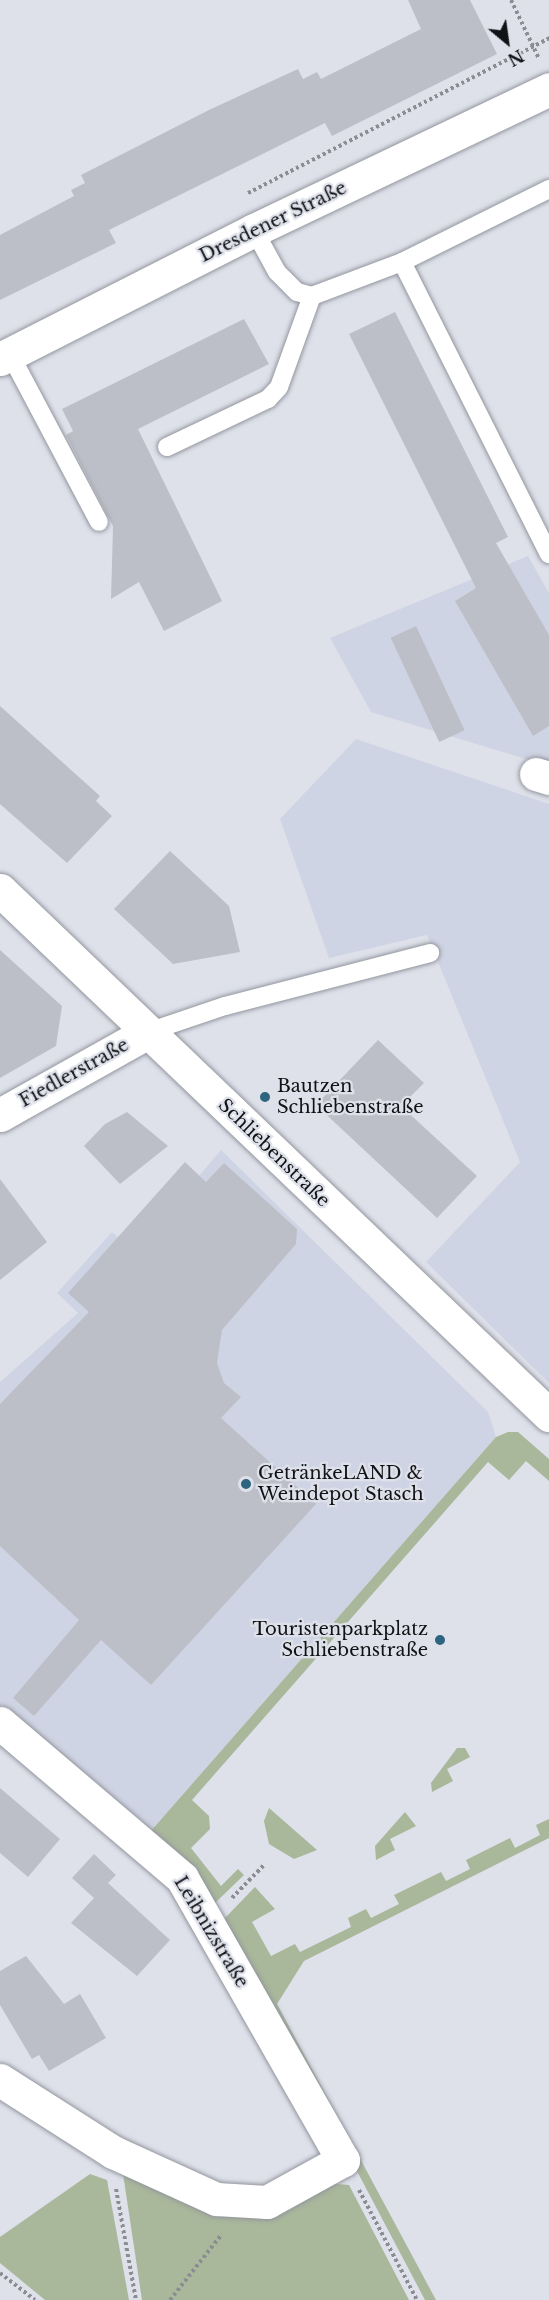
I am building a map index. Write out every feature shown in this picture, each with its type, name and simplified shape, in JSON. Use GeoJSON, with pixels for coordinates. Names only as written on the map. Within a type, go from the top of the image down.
{"type":"FeatureCollection","features":[{"type":"Feature","properties":{"kind":"main road","name":"Dresdener Straße"},"geometry":{"type":"LineString","coordinates":[[5,357],[254,230],[549,89]]}},
{"type":"Feature","properties":{"kind":"main road","name":"Schliebenstraße"},"geometry":{"type":"LineString","coordinates":[[0,890],[549,1414]]}},
{"type":"Feature","properties":{"kind":"main road","name":"Fiedlerstraße"},"geometry":{"type":"LineString","coordinates":[[0,1115],[148,1032]]}},
{"type":"Feature","properties":{"kind":"main road","name":"Leibnizstraße"},"geometry":{"type":"LineString","coordinates":[[0,1723],[182,1878],[343,2160]]}},
{"type":"Feature","properties":{"kind":"main road"},"geometry":{"type":"LineString","coordinates":[[0,2080],[113,2152],[216,2199],[254,2201],[287,2195],[343,2160]]}},
{"type":"Feature","properties":{"kind":"lane"},"geometry":{"type":"LineString","coordinates":[[254,230],[277,272],[297,292],[312,296],[402,262],[549,189]]}},
{"type":"Feature","properties":{"kind":"lane"},"geometry":{"type":"LineString","coordinates":[[402,262],[549,554]]}},
{"type":"Feature","properties":{"kind":"lane"},"geometry":{"type":"LineString","coordinates":[[167,447],[268,399],[279,387],[312,296]]}},
{"type":"Feature","properties":{"kind":"lane"},"geometry":{"type":"LineString","coordinates":[[5,357],[99,522]]}},
{"type":"Feature","properties":{"kind":"lane"},"geometry":{"type":"LineString","coordinates":[[148,1032],[225,1006],[430,953]]}},
{"type":"Feature","properties":{"kind":"path"},"geometry":{"type":"LineString","coordinates":[[511,0],[533,46]]}},
{"type":"Feature","properties":{"kind":"path"},"geometry":{"type":"LineString","coordinates":[[245,194],[549,38]]}},
{"type":"Feature","properties":{"kind":"path"},"geometry":{"type":"LineString","coordinates":[[208,1922],[265,1864]]}},
{"type":"Feature","properties":{"kind":"path"},"geometry":{"type":"LineString","coordinates":[[113,2152],[135,2300]]}},
{"type":"Feature","properties":{"kind":"path"},"geometry":{"type":"LineString","coordinates":[[343,2160],[417,2300]]}},
{"type":"Feature","properties":{"kind":"path"},"geometry":{"type":"LineString","coordinates":[[170,2300],[254,2201]]}},
{"type":"Feature","properties":{"kind":"path"},"geometry":{"type":"LineString","coordinates":[[0,2273],[35,2300]]}},
{"type":"Feature","properties":{"kind":"shaded area"},"geometry":{"type":"Polygon","coordinates":[[[528,556],[549,593],[549,766],[371,712],[330,638],[528,556]]]}},
{"type":"Feature","properties":{"kind":"shaded area"},"geometry":{"type":"Polygon","coordinates":[[[356,739],[549,804],[549,1383],[426,1262],[520,1162],[427,935],[329,958],[280,819],[356,739]]]}},
{"type":"Feature","properties":{"kind":"shaded area"},"geometry":{"type":"Polygon","coordinates":[[[221,1150],[488,1412],[496,1437],[150,1832],[0,1712],[0,1382],[78,1313],[57,1293],[112,1232],[134,1252],[221,1150]]]}},
{"type":"Feature","properties":{"kind":"green space"},"geometry":{"type":"Polygon","coordinates":[[[508,1432],[518,1432],[549,1459],[549,1481],[526,1461],[509,1480],[488,1462],[192,1800],[209,1816],[210,1829],[191,1848],[221,1886],[238,1869],[244,1875],[214,1904],[150,1832],[496,1437],[508,1432]]]}},
{"type":"Feature","properties":{"kind":"green space"},"geometry":{"type":"Polygon","coordinates":[[[457,1748],[465,1748],[470,1757],[447,1769],[453,1781],[432,1792],[431,1783],[457,1748]]]}},
{"type":"Feature","properties":{"kind":"green space"},"geometry":{"type":"Polygon","coordinates":[[[269,1808],[317,1850],[294,1859],[269,1844],[264,1821],[269,1808]]]}},
{"type":"Feature","properties":{"kind":"green space"},"geometry":{"type":"Polygon","coordinates":[[[405,1812],[416,1826],[390,1839],[395,1850],[376,1860],[375,1846],[405,1812]]]}},
{"type":"Feature","properties":{"kind":"green space"},"geometry":{"type":"Polygon","coordinates":[[[549,1819],[549,1838],[304,1961],[277,2004],[436,2300],[425,2300],[224,1919],[255,1887],[275,1909],[252,1922],[271,1956],[295,1944],[300,1952],[351,1927],[348,1918],[366,1909],[371,1918],[399,1904],[394,1895],[441,1872],[446,1881],[470,1869],[466,1860],[510,1838],[515,1848],[540,1835],[536,1825],[549,1819]]]}},
{"type":"Feature","properties":{"kind":"green space"},"geometry":{"type":"Polygon","coordinates":[[[122,2167],[215,2208],[326,2183],[349,2185],[409,2300],[142,2300],[122,2167]]]}},
{"type":"Feature","properties":{"kind":"green space"},"geometry":{"type":"Polygon","coordinates":[[[90,2174],[107,2180],[129,2300],[45,2300],[0,2263],[0,2237],[90,2174]]]}},
{"type":"Feature","properties":{"kind":"building"},"geometry":{"type":"Polygon","coordinates":[[[408,0],[470,0],[497,54],[332,136],[325,123],[109,230],[116,243],[0,300],[0,235],[74,196],[71,190],[85,183],[81,175],[209,110],[298,69],[303,79],[317,72],[321,79],[421,29],[408,0]]]}},
{"type":"Feature","properties":{"kind":"building"},"geometry":{"type":"Polygon","coordinates":[[[395,312],[508,537],[496,543],[549,635],[549,726],[533,736],[455,601],[476,588],[349,334],[395,312]]]}},
{"type":"Feature","properties":{"kind":"building"},"geometry":{"type":"Polygon","coordinates":[[[244,319],[269,364],[138,429],[222,601],[164,631],[139,582],[111,599],[113,526],[66,435],[73,431],[62,409],[244,319]]]}},
{"type":"Feature","properties":{"kind":"building"},"geometry":{"type":"Polygon","coordinates":[[[416,626],[465,730],[439,742],[391,638],[416,626]]]}},
{"type":"Feature","properties":{"kind":"building"},"geometry":{"type":"Polygon","coordinates":[[[0,706],[100,796],[96,801],[112,816],[67,863],[0,804],[0,706]]]}},
{"type":"Feature","properties":{"kind":"building"},"geometry":{"type":"Polygon","coordinates":[[[170,851],[229,906],[240,952],[173,964],[114,909],[170,851]]]}},
{"type":"Feature","properties":{"kind":"building"},"geometry":{"type":"Polygon","coordinates":[[[0,950],[62,1006],[56,1046],[0,1078],[0,950]]]}},
{"type":"Feature","properties":{"kind":"building"},"geometry":{"type":"Polygon","coordinates":[[[378,1040],[424,1083],[401,1106],[477,1176],[437,1218],[316,1105],[378,1040]]]}},
{"type":"Feature","properties":{"kind":"building"},"geometry":{"type":"Polygon","coordinates":[[[127,1112],[168,1146],[120,1184],[84,1146],[105,1124],[127,1112]]]}},
{"type":"Feature","properties":{"kind":"building"},"geometry":{"type":"Polygon","coordinates":[[[185,1162],[206,1182],[224,1163],[297,1229],[296,1244],[222,1330],[217,1363],[224,1383],[241,1397],[221,1418],[316,1504],[151,1685],[101,1640],[34,1716],[13,1698],[79,1620],[0,1546],[0,1404],[89,1312],[68,1293],[185,1162]]]}},
{"type":"Feature","properties":{"kind":"building"},"geometry":{"type":"Polygon","coordinates":[[[0,1179],[47,1242],[0,1280],[0,1179]]]}},
{"type":"Feature","properties":{"kind":"building"},"geometry":{"type":"Polygon","coordinates":[[[0,1788],[60,1839],[28,1877],[0,1853],[0,1788]]]}},
{"type":"Feature","properties":{"kind":"building"},"geometry":{"type":"Polygon","coordinates":[[[94,1854],[116,1875],[108,1883],[170,1940],[137,1976],[71,1923],[94,1898],[72,1878],[94,1854]]]}},
{"type":"Feature","properties":{"kind":"building"},"geometry":{"type":"Polygon","coordinates":[[[26,1956],[64,2004],[80,1994],[106,2038],[49,2071],[39,2055],[32,2059],[0,2005],[0,1971],[26,1956]]]}},
{"type":"Feature","properties":{"kind":"place","name":"Bautzen Schliebenstraße"},"geometry":{"type":"Point","coordinates":[265,1097]}},
{"type":"Feature","properties":{"kind":"place","name":"GetränkeLAND & Weindepot Stasch"},"geometry":{"type":"Point","coordinates":[246,1484]}},
{"type":"Feature","properties":{"kind":"place","name":"Touristenparkplatz Schliebenstraße"},"geometry":{"type":"Point","coordinates":[440,1640]}}]}
